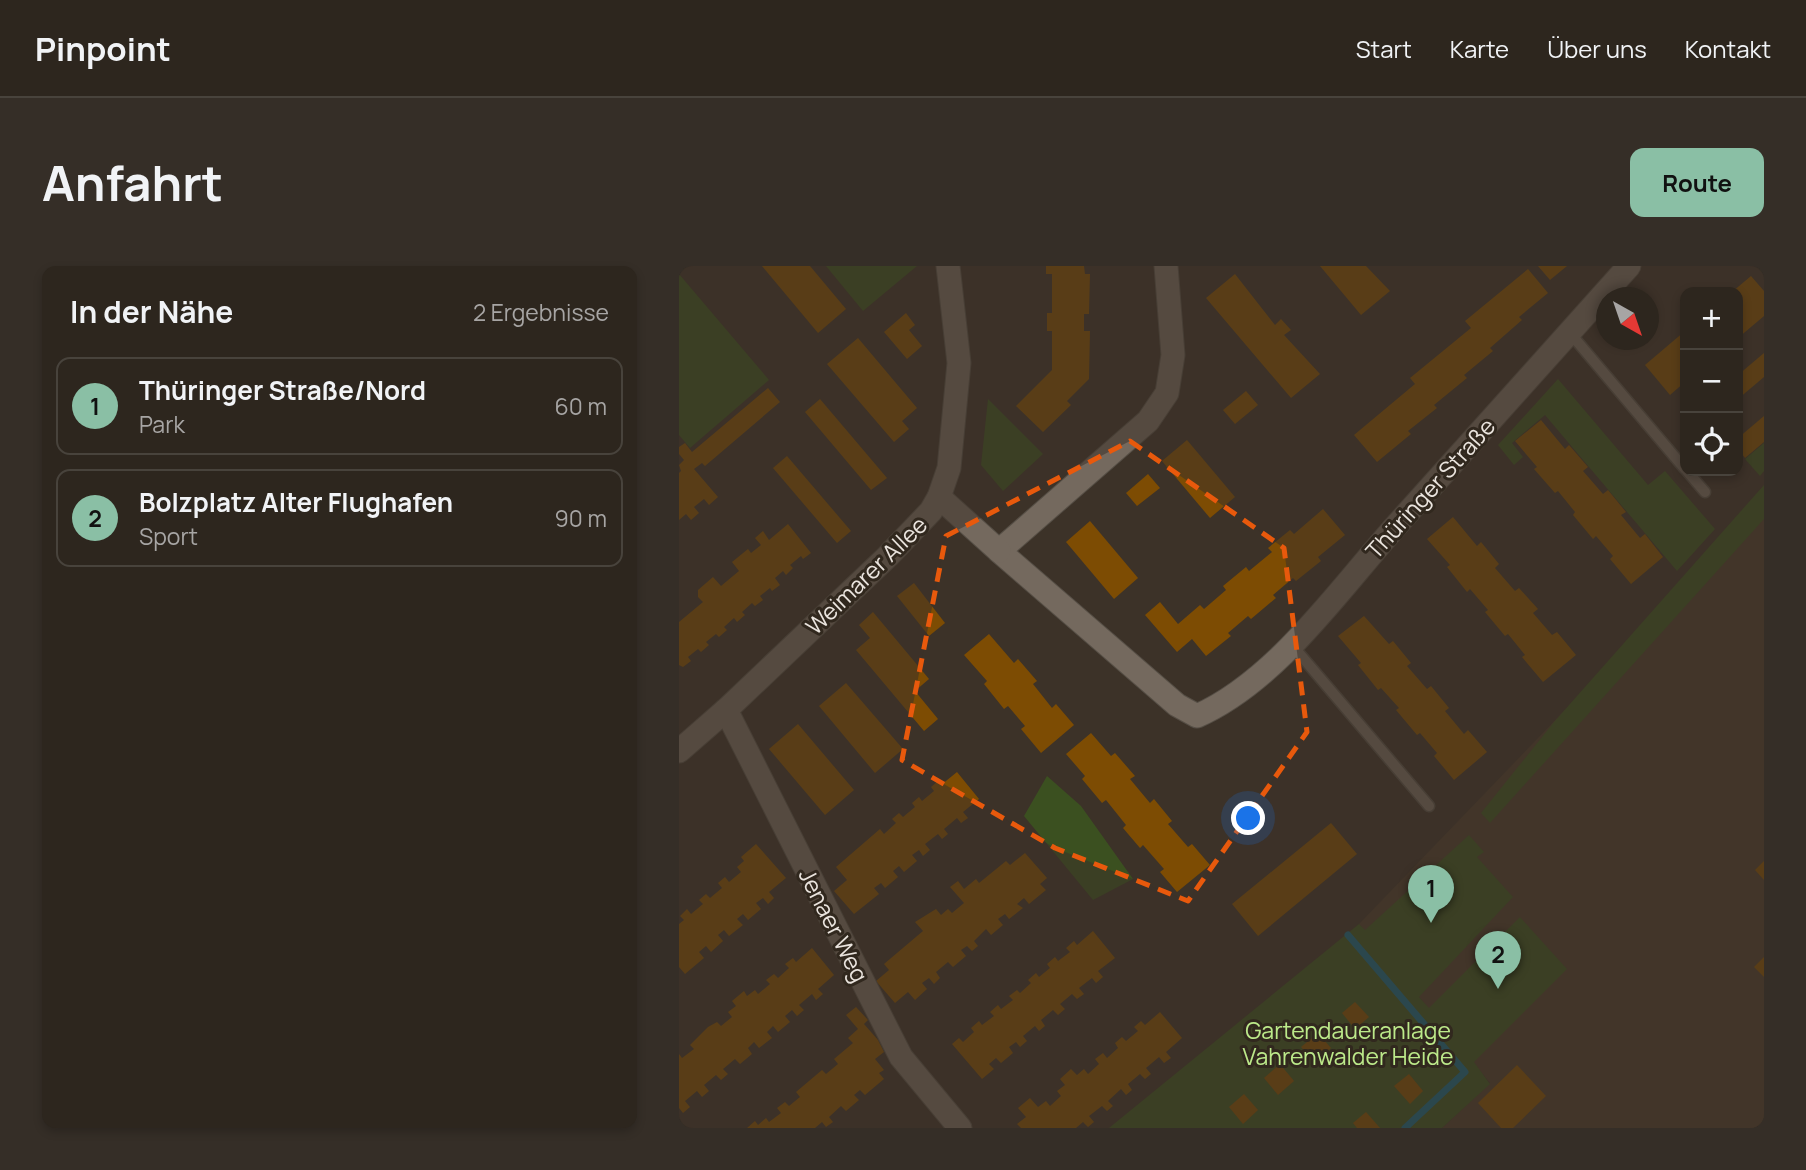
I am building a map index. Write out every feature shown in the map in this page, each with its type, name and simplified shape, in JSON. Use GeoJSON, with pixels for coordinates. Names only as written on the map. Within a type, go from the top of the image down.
{"type":"FeatureCollection","features":[{"type":"Feature","properties":{"kind":"street","name":"Weimarer Allee"},"geometry":{"type":"LineString","coordinates":[[679,751],[888,556],[931,512],[939,498],[949,468],[959,363],[948,266]]}},
{"type":"Feature","properties":{"kind":"street"},"geometry":{"type":"LineString","coordinates":[[999,551],[1148,422],[1167,393],[1173,355],[1165,266]]}},
{"type":"Feature","properties":{"kind":"street","name":"Thüringer Straße"},"geometry":{"type":"LineString","coordinates":[[939,498],[1177,705],[1197,716],[1224,704],[1292,645],[1629,266]]}},
{"type":"Feature","properties":{"kind":"street","name":"Jenaer Weg"},"geometry":{"type":"LineString","coordinates":[[726,710],[901,1057],[960,1128]]}},
{"type":"Feature","properties":{"kind":"lane"},"geometry":{"type":"LineString","coordinates":[[1570,333],[1680,463]]}},
{"type":"Feature","properties":{"kind":"lane"},"geometry":{"type":"LineString","coordinates":[[1691,476],[1705,492]]}},
{"type":"Feature","properties":{"kind":"lane"},"geometry":{"type":"LineString","coordinates":[[1292,645],[1429,806]]}},
{"type":"Feature","properties":{"kind":"highlighted area"},"geometry":{"type":"Polygon","coordinates":[[[1130,441],[1284,548],[1307,732],[1188,901],[1055,848],[902,760],[946,536],[1130,441]]]}},
{"type":"Feature","properties":{"kind":"shaded area"},"geometry":{"type":"Polygon","coordinates":[[[1764,498],[1764,1128],[1442,1128],[1490,1083],[1359,924],[1643,629],[1764,498]]]}},
{"type":"Feature","properties":{"kind":"green space"},"geometry":{"type":"Polygon","coordinates":[[[826,266],[917,266],[863,311],[826,266]]]}},
{"type":"Feature","properties":{"kind":"green space"},"geometry":{"type":"Polygon","coordinates":[[[679,274],[769,380],[690,448],[679,435],[679,274]]]}},
{"type":"Feature","properties":{"kind":"green space"},"geometry":{"type":"Polygon","coordinates":[[[1558,379],[1648,485],[1665,471],[1715,529],[1677,571],[1545,415],[1512,443],[1523,457],[1514,465],[1498,445],[1558,379]]]}},
{"type":"Feature","properties":{"kind":"green space"},"geometry":{"type":"Polygon","coordinates":[[[988,399],[1043,454],[1003,491],[981,465],[988,399]]]}},
{"type":"Feature","properties":{"kind":"green space"},"geometry":{"type":"Polygon","coordinates":[[[1764,443],[1764,471],[1760,476],[1745,459],[1764,443]]]}},
{"type":"Feature","properties":{"kind":"green space"},"geometry":{"type":"Polygon","coordinates":[[[1764,485],[1764,519],[1490,823],[1481,813],[1554,722],[1764,485]]]}},
{"type":"Feature","properties":{"kind":"green space"},"geometry":{"type":"Polygon","coordinates":[[[1047,776],[1081,806],[1133,879],[1093,900],[1024,816],[1047,776]]]}},
{"type":"Feature","properties":{"kind":"green space","name":"Gartendaueranlage Vahrenwalder Heide"},"geometry":{"type":"Polygon","coordinates":[[[1469,835],[1484,852],[1477,857],[1513,897],[1419,997],[1429,1008],[1520,917],[1567,969],[1474,1062],[1490,1084],[1442,1128],[1109,1128],[1359,924],[1365,930],[1469,835]]]}},
{"type":"Feature","properties":{"kind":"building"},"geometry":{"type":"Polygon","coordinates":[[[762,266],[810,266],[846,309],[818,333],[762,266]]]}},
{"type":"Feature","properties":{"kind":"building"},"geometry":{"type":"Polygon","coordinates":[[[1046,266],[1084,266],[1085,274],[1090,274],[1089,314],[1084,314],[1084,331],[1090,331],[1089,379],[1067,401],[1071,405],[1043,432],[1016,406],[1052,370],[1052,331],[1047,331],[1047,313],[1052,313],[1052,274],[1046,274],[1046,266]]]}},
{"type":"Feature","properties":{"kind":"building"},"geometry":{"type":"Polygon","coordinates":[[[1320,266],[1366,266],[1390,291],[1361,315],[1320,266]]]}},
{"type":"Feature","properties":{"kind":"building"},"geometry":{"type":"Polygon","coordinates":[[[1538,266],[1567,266],[1550,280],[1538,266]]]}},
{"type":"Feature","properties":{"kind":"building"},"geometry":{"type":"Polygon","coordinates":[[[1528,269],[1548,293],[1519,317],[1522,320],[1490,348],[1493,351],[1464,375],[1467,378],[1434,405],[1437,408],[1408,431],[1411,434],[1377,462],[1354,435],[1415,384],[1410,378],[1471,328],[1465,321],[1528,269]]]}},
{"type":"Feature","properties":{"kind":"building"},"geometry":{"type":"Polygon","coordinates":[[[1235,274],[1275,325],[1281,319],[1291,330],[1284,335],[1320,374],[1291,398],[1206,298],[1235,274]]]}},
{"type":"Feature","properties":{"kind":"building"},"geometry":{"type":"Polygon","coordinates":[[[1751,276],[1764,291],[1764,316],[1743,334],[1743,287],[1738,287],[1751,276]]]}},
{"type":"Feature","properties":{"kind":"building"},"geometry":{"type":"Polygon","coordinates":[[[906,313],[915,325],[909,330],[922,346],[907,359],[884,332],[906,313]]]}},
{"type":"Feature","properties":{"kind":"building"},"geometry":{"type":"Polygon","coordinates":[[[1680,335],[1680,386],[1670,395],[1645,365],[1680,335]]]}},
{"type":"Feature","properties":{"kind":"building"},"geometry":{"type":"Polygon","coordinates":[[[858,338],[917,408],[902,421],[909,429],[894,442],[827,364],[858,338]]]}},
{"type":"Feature","properties":{"kind":"building"},"geometry":{"type":"Polygon","coordinates":[[[1764,353],[1764,377],[1743,395],[1743,371],[1764,353]]]}},
{"type":"Feature","properties":{"kind":"building"},"geometry":{"type":"Polygon","coordinates":[[[768,388],[780,402],[705,466],[702,463],[694,469],[718,497],[709,505],[704,499],[694,507],[699,513],[691,520],[686,514],[679,520],[679,465],[684,460],[679,454],[679,447],[685,443],[692,452],[768,388]]]}},
{"type":"Feature","properties":{"kind":"building"},"geometry":{"type":"Polygon","coordinates":[[[1246,391],[1258,405],[1235,424],[1223,410],[1246,391]]]}},
{"type":"Feature","properties":{"kind":"building"},"geometry":{"type":"Polygon","coordinates":[[[820,399],[887,478],[871,490],[805,412],[820,399]]]}},
{"type":"Feature","properties":{"kind":"building"},"geometry":{"type":"Polygon","coordinates":[[[1764,416],[1764,442],[1745,458],[1743,434],[1764,416]]]}},
{"type":"Feature","properties":{"kind":"building"},"geometry":{"type":"Polygon","coordinates":[[[1541,420],[1565,449],[1569,445],[1588,467],[1583,471],[1603,494],[1608,490],[1626,512],[1621,515],[1640,538],[1645,534],[1663,557],[1631,584],[1610,559],[1613,556],[1596,536],[1593,539],[1573,515],[1575,512],[1558,491],[1555,493],[1534,469],[1537,467],[1515,441],[1541,420]]]}},
{"type":"Feature","properties":{"kind":"building"},"geometry":{"type":"Polygon","coordinates":[[[1187,440],[1235,497],[1210,518],[1162,461],[1187,440]]]}},
{"type":"Feature","properties":{"kind":"building"},"geometry":{"type":"Polygon","coordinates":[[[787,456],[851,531],[837,543],[773,468],[787,456]]]}},
{"type":"Feature","properties":{"kind":"building"},"geometry":{"type":"Polygon","coordinates":[[[1148,474],[1160,488],[1137,506],[1126,493],[1148,474]]]}},
{"type":"Feature","properties":{"kind":"building"},"geometry":{"type":"Polygon","coordinates":[[[1323,509],[1345,535],[1318,557],[1321,561],[1296,581],[1293,578],[1273,595],[1276,598],[1251,619],[1248,616],[1228,633],[1231,636],[1206,656],[1192,639],[1177,652],[1145,615],[1160,602],[1178,624],[1200,605],[1204,609],[1226,590],[1223,586],[1246,567],[1249,571],[1272,552],[1268,548],[1290,530],[1294,534],[1323,509]]]}},
{"type":"Feature","properties":{"kind":"building"},"geometry":{"type":"Polygon","coordinates":[[[1453,517],[1477,546],[1481,542],[1499,564],[1495,568],[1515,591],[1519,588],[1538,609],[1533,613],[1552,635],[1557,632],[1576,655],[1543,682],[1522,657],[1525,655],[1508,634],[1505,636],[1470,589],[1467,592],[1447,567],[1450,565],[1427,539],[1453,517]]]}},
{"type":"Feature","properties":{"kind":"building"},"geometry":{"type":"Polygon","coordinates":[[[1090,521],[1138,578],[1114,599],[1066,542],[1090,521]]]}},
{"type":"Feature","properties":{"kind":"building"},"geometry":{"type":"Polygon","coordinates":[[[788,524],[811,553],[803,559],[801,556],[790,565],[793,568],[786,575],[783,571],[775,578],[780,585],[772,591],[770,588],[760,596],[763,600],[755,606],[752,603],[742,612],[745,615],[737,622],[734,618],[724,627],[727,630],[719,637],[716,634],[706,642],[709,645],[701,652],[698,649],[688,657],[691,661],[683,667],[679,665],[679,622],[703,602],[698,597],[698,590],[713,577],[721,586],[739,571],[732,562],[748,549],[751,553],[761,545],[755,538],[763,531],[769,540],[788,524]]]}},
{"type":"Feature","properties":{"kind":"building"},"geometry":{"type":"Polygon","coordinates":[[[914,583],[945,623],[929,636],[897,596],[914,583]]]}},
{"type":"Feature","properties":{"kind":"building"},"geometry":{"type":"Polygon","coordinates":[[[873,612],[929,679],[915,691],[938,719],[924,731],[856,650],[870,638],[859,625],[873,612]]]}},
{"type":"Feature","properties":{"kind":"building"},"geometry":{"type":"Polygon","coordinates":[[[1364,616],[1389,644],[1393,641],[1411,663],[1407,666],[1427,689],[1431,686],[1449,708],[1445,711],[1464,734],[1468,730],[1487,752],[1454,780],[1434,756],[1437,753],[1420,733],[1417,735],[1396,710],[1399,708],[1381,688],[1378,690],[1358,665],[1361,663],[1338,636],[1364,616]]]}},
{"type":"Feature","properties":{"kind":"building"},"geometry":{"type":"Polygon","coordinates":[[[989,634],[1014,663],[1018,659],[1037,681],[1033,684],[1052,708],[1056,704],[1074,725],[1041,753],[1021,729],[1025,726],[1008,706],[1004,709],[984,684],[987,681],[964,655],[989,634]]]}},
{"type":"Feature","properties":{"kind":"building"},"geometry":{"type":"Polygon","coordinates":[[[846,683],[903,749],[875,773],[819,706],[846,683]]]}},
{"type":"Feature","properties":{"kind":"building"},"geometry":{"type":"Polygon","coordinates":[[[798,724],[854,790],[825,815],[769,749],[798,724]]]}},
{"type":"Feature","properties":{"kind":"building"},"geometry":{"type":"Polygon","coordinates":[[[1091,733],[1111,756],[1115,753],[1135,776],[1130,779],[1150,803],[1154,799],[1172,821],[1168,824],[1188,847],[1192,844],[1210,865],[1177,892],[1160,872],[1164,869],[1143,845],[1140,848],[1123,828],[1126,825],[1106,800],[1102,803],[1082,779],[1085,776],[1066,754],[1091,733]]]}},
{"type":"Feature","properties":{"kind":"building"},"geometry":{"type":"Polygon","coordinates":[[[957,772],[979,799],[963,812],[968,818],[961,823],[957,818],[944,829],[948,834],[942,839],[938,834],[925,844],[930,850],[923,856],[919,850],[912,855],[917,861],[904,872],[899,866],[893,871],[898,877],[885,888],[881,883],[874,888],[879,894],[854,914],[834,891],[847,880],[836,867],[880,829],[884,834],[896,823],[892,819],[899,813],[903,817],[915,807],[912,803],[919,797],[922,801],[934,791],[931,787],[938,781],[941,785],[957,772]]]}},
{"type":"Feature","properties":{"kind":"building"},"geometry":{"type":"Polygon","coordinates":[[[1331,823],[1357,854],[1258,936],[1232,904],[1331,823]]]}},
{"type":"Feature","properties":{"kind":"building"},"geometry":{"type":"Polygon","coordinates":[[[756,844],[786,878],[769,892],[774,898],[768,904],[763,898],[756,903],[761,909],[748,920],[743,914],[737,919],[743,925],[729,936],[724,930],[718,935],[723,941],[711,952],[706,946],[699,952],[704,958],[685,974],[679,967],[679,924],[684,920],[680,916],[687,909],[691,914],[703,904],[699,900],[706,894],[710,898],[722,888],[718,883],[725,877],[729,882],[741,872],[737,867],[744,861],[741,857],[756,844]]]}},
{"type":"Feature","properties":{"kind":"building"},"geometry":{"type":"Polygon","coordinates":[[[1025,853],[1047,878],[1040,884],[1046,890],[1029,904],[1024,898],[1017,904],[1023,908],[1009,919],[1005,914],[998,919],[1003,925],[991,935],[986,929],[974,941],[978,946],[972,951],[967,946],[961,950],[966,956],[953,967],[948,962],[936,972],[940,978],[934,984],[929,978],[922,983],[927,989],[915,1000],[908,992],[895,1003],[876,981],[889,970],[884,964],[923,931],[915,922],[936,909],[941,915],[948,909],[952,913],[964,903],[950,887],[958,881],[964,889],[976,879],[979,883],[1006,861],[1010,865],[1025,853]]]}},
{"type":"Feature","properties":{"kind":"building"},"geometry":{"type":"Polygon","coordinates":[[[1764,861],[1764,880],[1755,870],[1764,861]]]}},
{"type":"Feature","properties":{"kind":"building"},"geometry":{"type":"Polygon","coordinates":[[[1093,931],[1115,958],[1098,971],[1103,977],[1096,983],[1092,978],[1079,988],[1084,994],[1077,999],[1072,994],[1060,1004],[1065,1009],[1058,1015],[1053,1010],[1041,1020],[1045,1026],[1039,1031],[1035,1026],[1023,1036],[1027,1041],[1020,1047],[1016,1042],[1009,1047],[1013,1053],[1001,1063],[996,1058],[989,1064],[994,1069],[982,1079],[952,1044],[959,1038],[963,1042],[974,1032],[971,1028],[979,1021],[982,1025],[994,1016],[990,1012],[998,1005],[1001,1009],[1013,1000],[1009,996],[1017,990],[1020,993],[1031,983],[1028,980],[1036,973],[1039,977],[1050,968],[1047,964],[1055,957],[1058,961],[1070,952],[1066,948],[1074,941],[1077,945],[1093,931]]]}},
{"type":"Feature","properties":{"kind":"building"},"geometry":{"type":"Polygon","coordinates":[[[812,948],[834,975],[818,989],[823,994],[816,1000],[812,994],[799,1005],[804,1010],[797,1016],[792,1010],[785,1016],[790,1022],[778,1032],[773,1026],[767,1032],[772,1038],[759,1048],[754,1042],[748,1048],[752,1054],[740,1064],[735,1059],[723,1069],[728,1074],[721,1080],[716,1075],[704,1085],[709,1091],[702,1097],[697,1091],[685,1101],[690,1107],[683,1113],[679,1108],[679,1054],[682,1058],[694,1049],[690,1045],[708,1027],[717,1022],[721,1026],[732,1017],[728,1012],[736,1006],[732,1001],[744,991],[747,996],[755,990],[758,994],[770,984],[766,980],[774,974],[778,978],[789,968],[785,964],[793,958],[796,962],[812,948]]]}},
{"type":"Feature","properties":{"kind":"building"},"geometry":{"type":"Polygon","coordinates":[[[1764,957],[1764,977],[1754,967],[1764,957]]]}},
{"type":"Feature","properties":{"kind":"building"},"geometry":{"type":"Polygon","coordinates":[[[1355,1002],[1369,1017],[1355,1029],[1342,1013],[1355,1002]]]}},
{"type":"Feature","properties":{"kind":"building"},"geometry":{"type":"Polygon","coordinates":[[[856,1007],[868,1020],[864,1024],[884,1052],[875,1059],[884,1070],[879,1073],[884,1079],[865,1095],[860,1090],[854,1095],[859,1100],[846,1111],[841,1106],[829,1117],[833,1122],[826,1127],[822,1122],[815,1128],[747,1128],[755,1121],[758,1125],[766,1118],[769,1122],[781,1113],[777,1108],[785,1102],[789,1106],[800,1097],[796,1092],[822,1070],[826,1074],[838,1064],[834,1059],[853,1043],[848,1038],[858,1029],[846,1015],[856,1007]]]}},
{"type":"Feature","properties":{"kind":"building"},"geometry":{"type":"Polygon","coordinates":[[[1160,1012],[1182,1038],[1166,1052],[1171,1058],[1164,1063],[1159,1057],[1146,1068],[1151,1074],[1145,1079],[1140,1074],[1128,1084],[1132,1090],[1126,1095],[1121,1089],[1108,1101],[1113,1106],[1107,1111],[1102,1106],[1089,1116],[1094,1122],[1088,1127],[1083,1122],[1076,1128],[1021,1128],[1017,1124],[1026,1117],[1018,1108],[1030,1098],[1038,1107],[1046,1101],[1050,1106],[1061,1096],[1057,1091],[1065,1085],[1060,1079],[1071,1069],[1077,1075],[1084,1069],[1088,1074],[1099,1064],[1095,1059],[1103,1053],[1107,1058],[1118,1048],[1115,1043],[1122,1037],[1126,1041],[1138,1031],[1134,1027],[1141,1021],[1145,1025],[1160,1012]]]}},
{"type":"Feature","properties":{"kind":"building"},"geometry":{"type":"Polygon","coordinates":[[[1318,1033],[1331,1048],[1315,1063],[1301,1047],[1318,1033]]]}},
{"type":"Feature","properties":{"kind":"building"},"geometry":{"type":"Polygon","coordinates":[[[1280,1064],[1294,1081],[1278,1095],[1264,1078],[1280,1064]]]}},
{"type":"Feature","properties":{"kind":"building"},"geometry":{"type":"Polygon","coordinates":[[[1517,1065],[1546,1096],[1513,1128],[1501,1128],[1478,1103],[1517,1065]]]}},
{"type":"Feature","properties":{"kind":"building"},"geometry":{"type":"Polygon","coordinates":[[[1409,1074],[1423,1091],[1410,1104],[1394,1086],[1409,1074]]]}},
{"type":"Feature","properties":{"kind":"building"},"geometry":{"type":"Polygon","coordinates":[[[1244,1094],[1258,1110],[1243,1124],[1229,1107],[1244,1094]]]}},
{"type":"Feature","properties":{"kind":"building"},"geometry":{"type":"Polygon","coordinates":[[[1366,1112],[1380,1128],[1357,1128],[1353,1123],[1366,1112]]]}},
{"type":"Feature","properties":{"kind":"waterway"},"geometry":{"type":"LineString","coordinates":[[1348,935],[1465,1072],[1405,1128]]}},
{"type":"Feature","properties":{"kind":"place","name":"Thüringer Straße/Nord"},"geometry":{"type":"Point","coordinates":[1431,923]}},
{"type":"Feature","properties":{"kind":"place","name":"Bolzplatz Alter Flughafen"},"geometry":{"type":"Point","coordinates":[1498,989]}}]}
